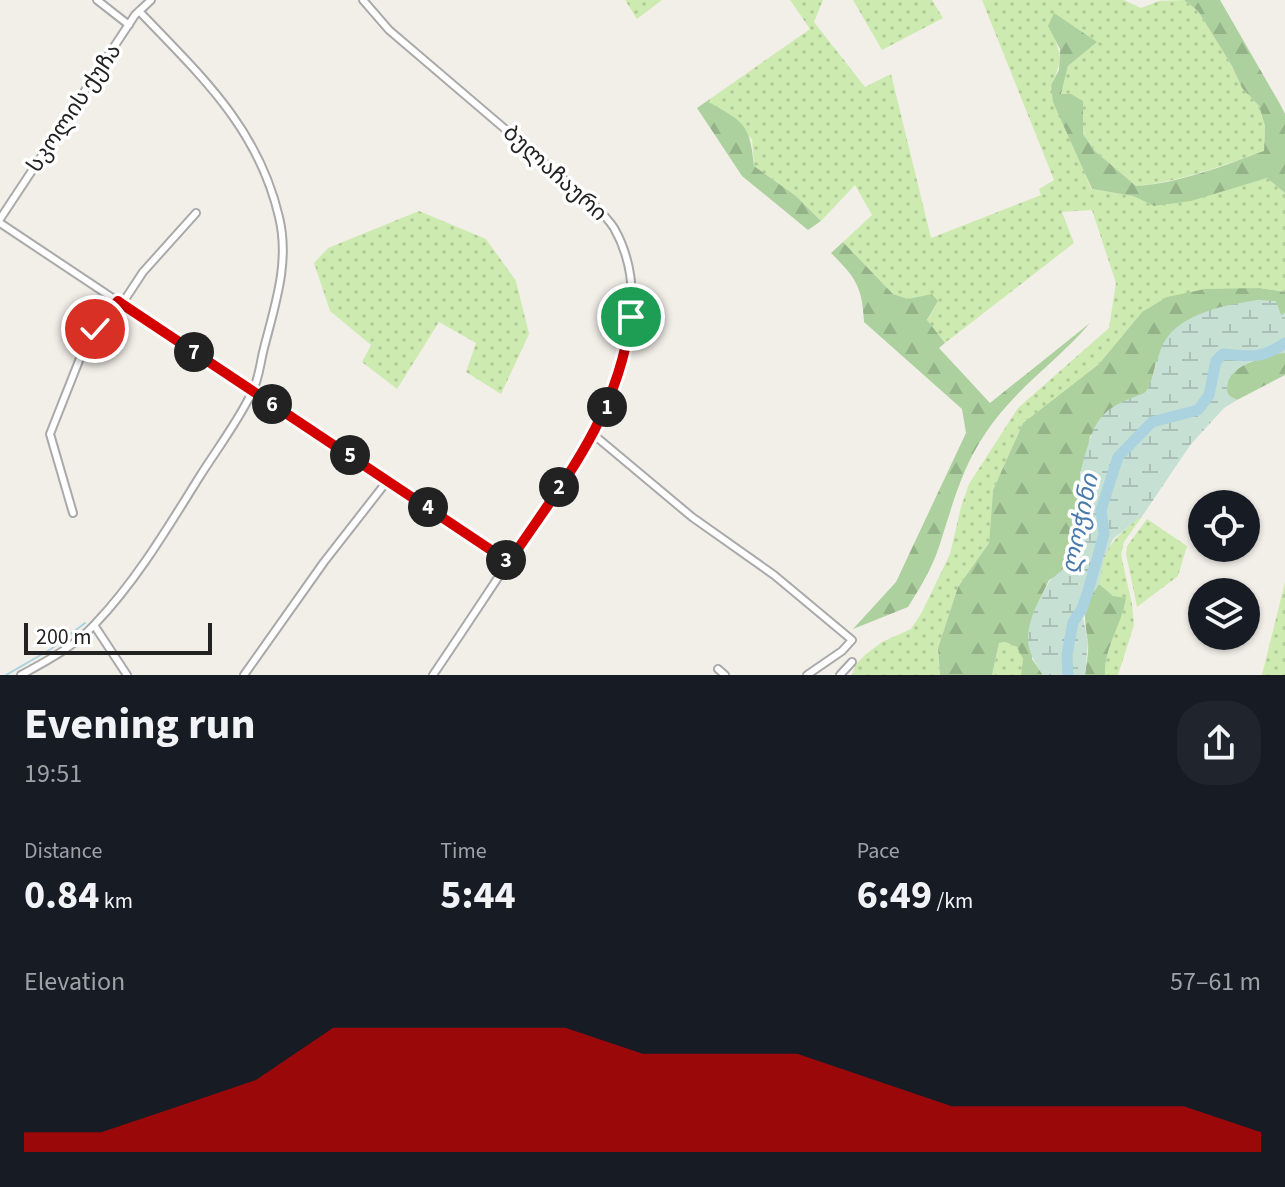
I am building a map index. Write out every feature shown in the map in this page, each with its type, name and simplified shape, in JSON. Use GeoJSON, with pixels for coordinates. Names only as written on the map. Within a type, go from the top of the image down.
{"type":"FeatureCollection","features":[{"type":"Feature","properties":{"kind":"street"},"geometry":{"type":"LineString","coordinates":[[97,0],[129,25]]}},
{"type":"Feature","properties":{"kind":"street","name":"სკოლის ქუჩა"},"geometry":{"type":"LineString","coordinates":[[0,221],[129,25],[151,0]]}},
{"type":"Feature","properties":{"kind":"street","name":"ბულაჩაური"},"geometry":{"type":"LineString","coordinates":[[363,0],[389,30],[594,205],[613,227],[625,254],[631,283],[631,317],[619,376],[594,435],[433,675]]}},
{"type":"Feature","properties":{"kind":"street"},"geometry":{"type":"LineString","coordinates":[[21,675],[69,647],[94,625],[125,589],[158,541],[253,392],[281,278],[284,255],[280,220],[273,194],[250,141],[233,113],[139,11]]}},
{"type":"Feature","properties":{"kind":"street"},"geometry":{"type":"LineString","coordinates":[[73,513],[50,434],[86,343],[196,213]]}},
{"type":"Feature","properties":{"kind":"street"},"geometry":{"type":"LineString","coordinates":[[0,221],[509,562]]}},
{"type":"Feature","properties":{"kind":"street"},"geometry":{"type":"LineString","coordinates":[[594,435],[692,517],[774,575],[852,640],[842,651],[807,675]]}},
{"type":"Feature","properties":{"kind":"street"},"geometry":{"type":"LineString","coordinates":[[244,675],[324,562],[388,480]]}},
{"type":"Feature","properties":{"kind":"street"},"geometry":{"type":"LineString","coordinates":[[94,625],[127,675]]}},
{"type":"Feature","properties":{"kind":"street"},"geometry":{"type":"LineString","coordinates":[[840,675],[852,662],[847,675]]}},
{"type":"Feature","properties":{"kind":"street"},"geometry":{"type":"LineString","coordinates":[[718,669],[725,675]]}},
{"type":"Feature","properties":{"kind":"green space"},"geometry":{"type":"Polygon","coordinates":[[[625,0],[662,0],[637,19],[625,0]]]}},
{"type":"Feature","properties":{"kind":"green space"},"geometry":{"type":"Polygon","coordinates":[[[790,0],[823,0],[814,22],[865,87],[891,74],[931,238],[1041,195],[1039,189],[1054,180],[982,0],[1124,0],[1141,8],[1159,1],[1184,0],[1198,11],[1242,88],[1259,106],[1265,126],[1264,152],[1185,177],[1136,186],[1095,151],[1083,134],[1082,117],[1061,94],[1068,66],[1087,50],[1049,26],[1059,55],[1058,69],[1051,85],[1091,189],[1133,196],[1154,206],[1267,178],[1285,193],[1285,292],[1260,288],[1142,312],[1099,364],[1023,423],[993,490],[989,543],[958,587],[938,648],[940,675],[852,675],[856,664],[866,654],[882,642],[911,629],[950,554],[969,484],[1018,408],[1109,328],[1116,283],[1092,210],[1062,212],[1074,243],[945,343],[927,321],[938,301],[908,299],[893,294],[843,242],[872,215],[855,185],[821,221],[796,196],[754,166],[752,139],[707,101],[810,29],[790,0]]]}},
{"type":"Feature","properties":{"kind":"green space"},"geometry":{"type":"Polygon","coordinates":[[[853,0],[932,0],[943,18],[882,50],[853,0]]]}},
{"type":"Feature","properties":{"kind":"green space"},"geometry":{"type":"Polygon","coordinates":[[[1184,0],[1220,0],[1280,104],[1285,114],[1285,193],[1267,178],[1191,201],[1154,206],[1133,196],[1092,189],[1053,102],[1051,85],[1059,70],[1060,49],[1048,26],[1054,13],[1097,42],[1068,66],[1061,94],[1071,94],[1083,101],[1083,134],[1095,151],[1136,186],[1185,178],[1264,151],[1265,126],[1259,106],[1242,88],[1198,11],[1184,0]]]}},
{"type":"Feature","properties":{"kind":"green space"},"geometry":{"type":"Polygon","coordinates":[[[707,101],[742,125],[750,140],[754,166],[796,196],[821,221],[808,230],[742,176],[697,108],[707,101]]]}},
{"type":"Feature","properties":{"kind":"green space"},"geometry":{"type":"Polygon","coordinates":[[[419,211],[486,239],[516,281],[529,334],[501,394],[466,372],[476,343],[439,322],[397,389],[362,362],[371,345],[330,311],[314,263],[328,248],[419,211]]]}},
{"type":"Feature","properties":{"kind":"green space"},"geometry":{"type":"Polygon","coordinates":[[[843,242],[893,294],[908,299],[932,294],[938,301],[927,320],[945,343],[939,348],[990,403],[1090,323],[1022,390],[985,434],[963,475],[933,563],[908,607],[853,629],[896,582],[966,433],[962,409],[864,322],[862,300],[856,283],[831,253],[843,242]]]}},
{"type":"Feature","properties":{"kind":"green space"},"geometry":{"type":"Polygon","coordinates":[[[1260,288],[1285,292],[1285,313],[1281,316],[1259,300],[1213,310],[1156,363],[1146,392],[1090,436],[1080,473],[1085,499],[1081,521],[1072,537],[1066,564],[1059,575],[1049,580],[1035,610],[1032,659],[1043,675],[1021,675],[1023,659],[1017,647],[1005,642],[999,643],[992,675],[940,675],[938,648],[958,587],[989,543],[993,490],[1023,423],[1099,364],[1142,312],[1167,297],[1205,289],[1260,288]]]}},
{"type":"Feature","properties":{"kind":"green space"},"geometry":{"type":"Polygon","coordinates":[[[1259,300],[1276,301],[1281,315],[1285,313],[1285,353],[1259,358],[1234,373],[1227,390],[1237,400],[1224,408],[1191,444],[1143,515],[1113,539],[1104,559],[1099,584],[1089,599],[1083,618],[1088,642],[1085,675],[1043,675],[1030,651],[1029,629],[1035,609],[1051,579],[1064,567],[1073,535],[1081,520],[1080,473],[1100,418],[1111,408],[1146,392],[1163,344],[1180,325],[1205,312],[1259,300]]]}},
{"type":"Feature","properties":{"kind":"green space"},"geometry":{"type":"Polygon","coordinates":[[[1285,353],[1285,375],[1237,400],[1229,395],[1227,387],[1233,373],[1247,364],[1285,353]]]}},
{"type":"Feature","properties":{"kind":"green space"},"geometry":{"type":"Polygon","coordinates":[[[1143,515],[1124,542],[1121,555],[1134,625],[1118,675],[1105,675],[1118,618],[1110,596],[1099,584],[1100,571],[1112,544],[1143,515]]]}},
{"type":"Feature","properties":{"kind":"green space"},"geometry":{"type":"Polygon","coordinates":[[[1147,519],[1187,546],[1178,576],[1137,607],[1126,554],[1127,546],[1147,519]]]}},
{"type":"Feature","properties":{"kind":"green space"},"geometry":{"type":"Polygon","coordinates":[[[1285,582],[1285,675],[1262,675],[1285,582]]]}},
{"type":"Feature","properties":{"kind":"green space"},"geometry":{"type":"Polygon","coordinates":[[[1099,584],[1113,596],[1126,598],[1107,655],[1105,675],[1085,675],[1088,647],[1085,612],[1099,584]]]}},
{"type":"Feature","properties":{"kind":"green space"},"geometry":{"type":"Polygon","coordinates":[[[999,643],[1017,647],[1023,659],[1021,675],[992,675],[999,643]]]}},
{"type":"Feature","properties":{"kind":"waterway","name":"ლოჭინი"},"geometry":{"type":"LineString","coordinates":[[1068,675],[1067,655],[1073,622],[1082,609],[1104,534],[1101,510],[1118,457],[1152,422],[1198,410],[1209,395],[1216,361],[1223,354],[1262,354],[1285,343]]}},
{"type":"Feature","properties":{"kind":"waterway"},"geometry":{"type":"LineString","coordinates":[[6,675],[51,649],[85,623]]}},
{"type":"Feature","properties":{"kind":"route"},"geometry":{"type":"LineString","coordinates":[[95,329],[118,301],[509,562],[594,435],[619,376],[631,317]]}}]}
